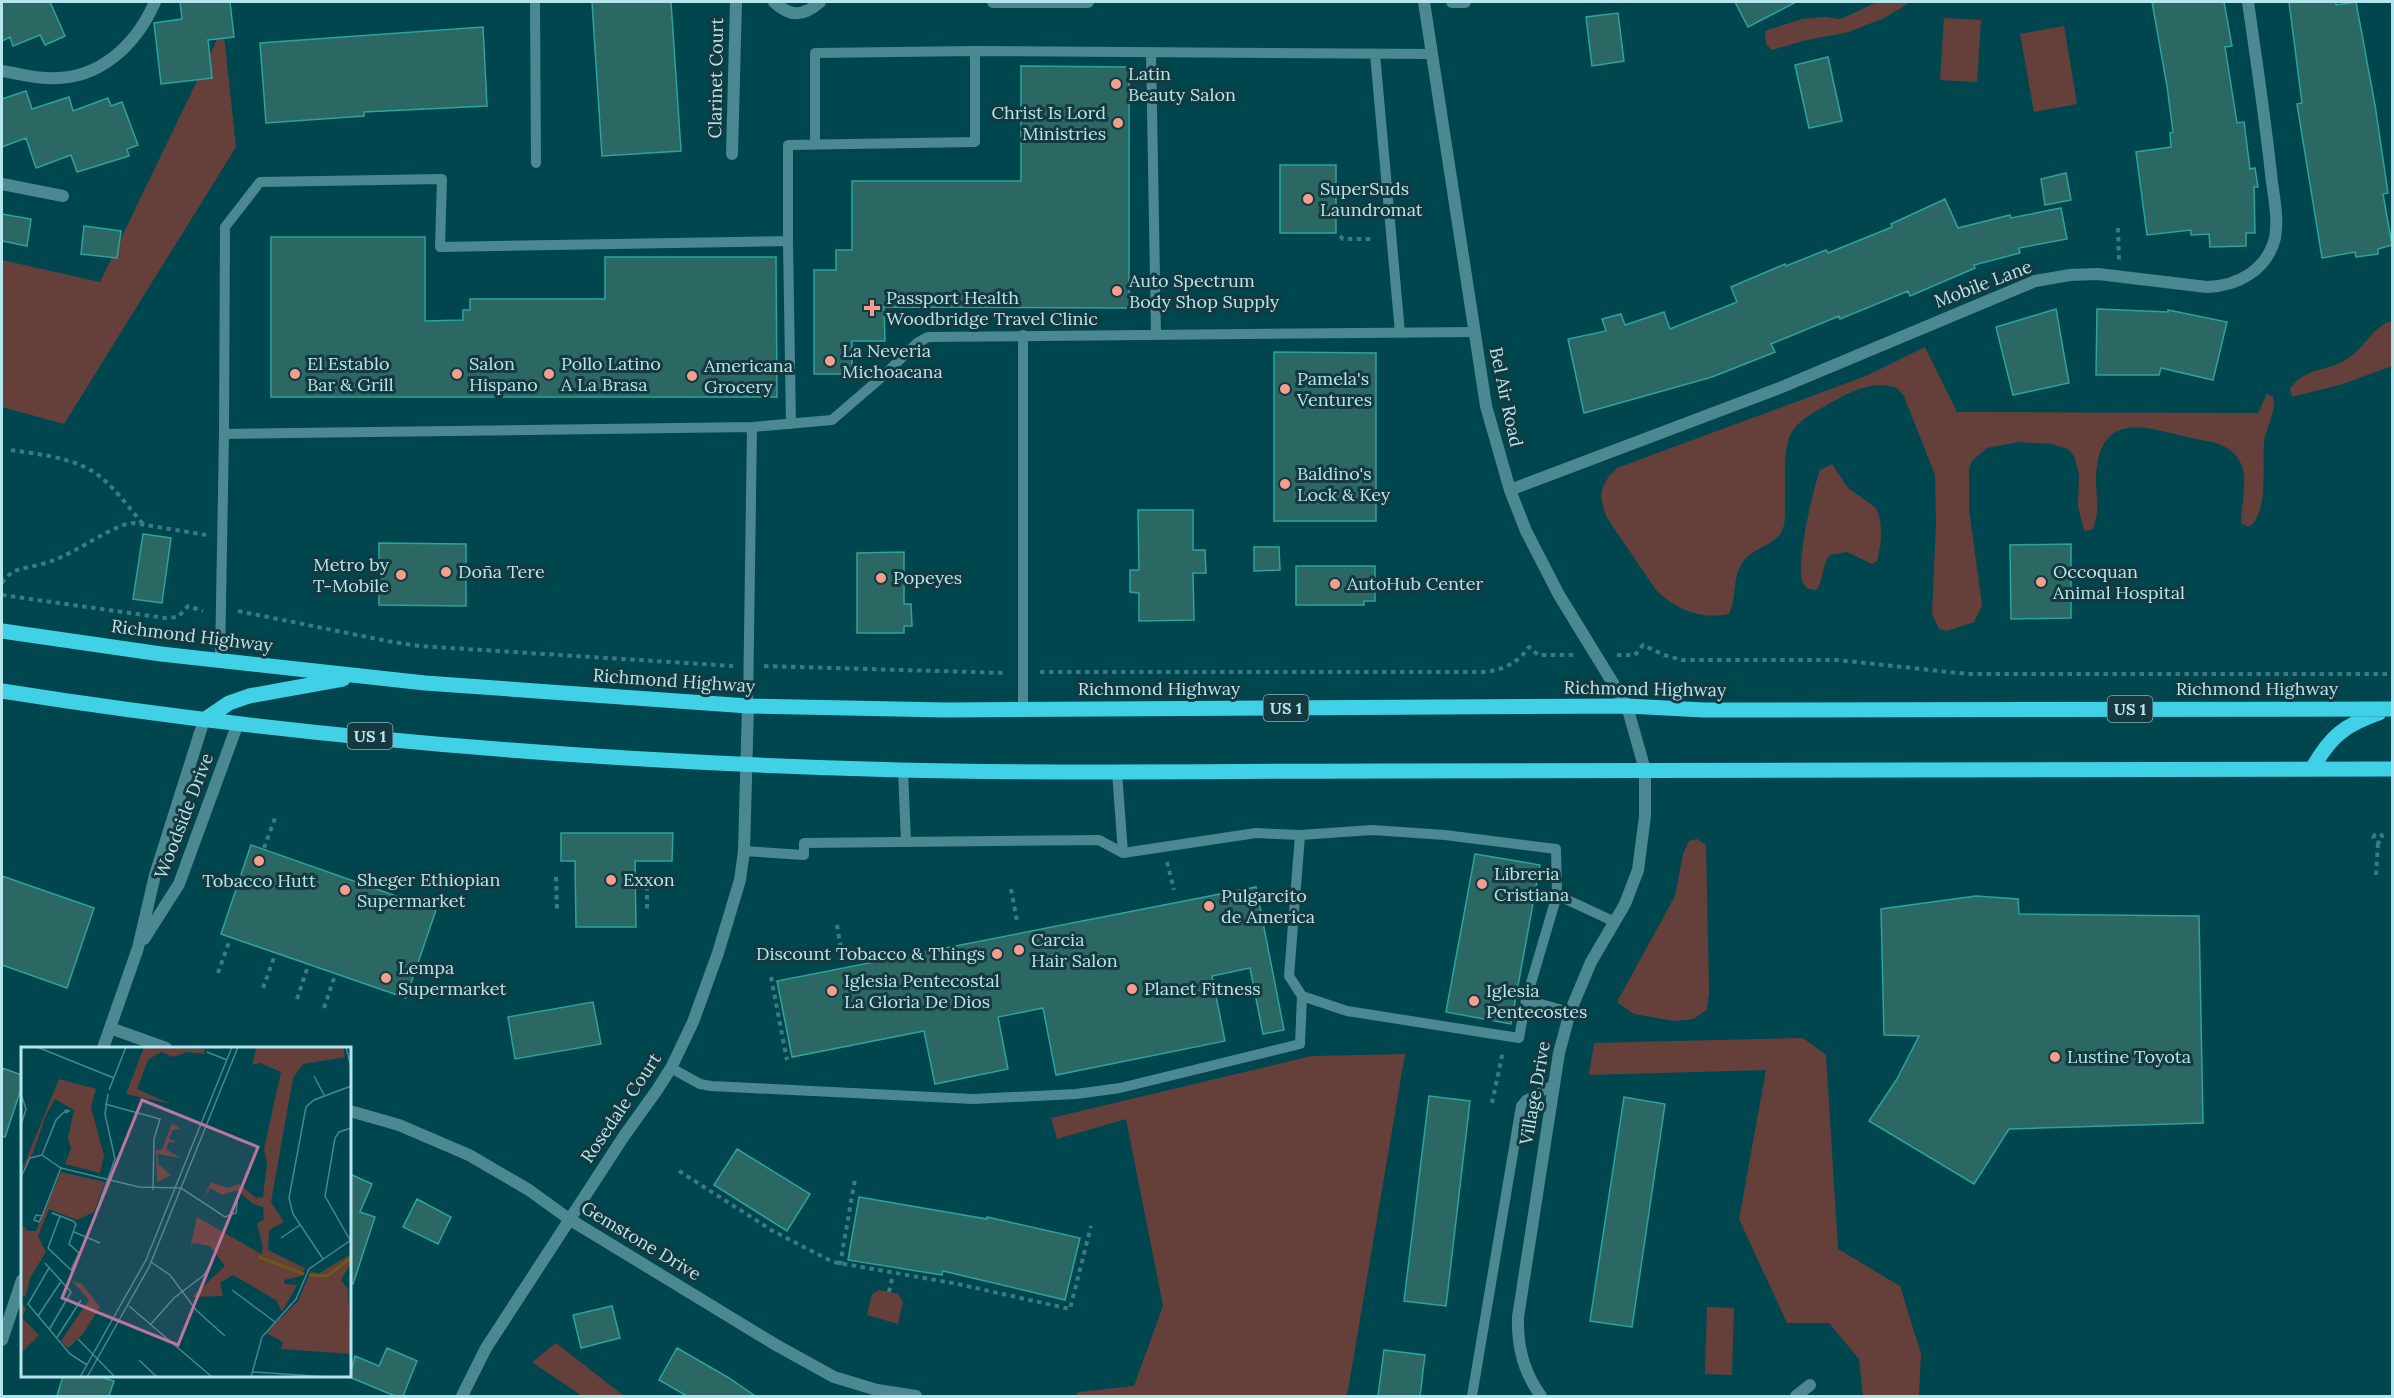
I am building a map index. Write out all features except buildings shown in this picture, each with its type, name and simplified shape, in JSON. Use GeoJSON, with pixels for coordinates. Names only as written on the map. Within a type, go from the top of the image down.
{"type":"FeatureCollection","features":[{"type":"Feature","properties":{"kind":"main road","name":"Richmond Highway"},"geometry":{"type":"LineString","coordinates":[[2,631],[161,654],[361,676],[538,692],[748,706],[1023,710],[1627,706],[1704,710],[2391,709]]}},
{"type":"Feature","properties":{"kind":"main road"},"geometry":{"type":"LineString","coordinates":[[204,720],[229,703],[249,696],[361,676]]}},
{"type":"Feature","properties":{"kind":"main road","name":"US 1"},"geometry":{"type":"LineString","coordinates":[[2,691],[204,720],[488,748],[607,757],[903,770],[1117,772],[2392,769]]}},
{"type":"Feature","properties":{"kind":"main road"},"geometry":{"type":"LineString","coordinates":[[2312,769],[2325,747],[2341,730],[2364,718],[2391,709]]}},
{"type":"Feature","properties":{"kind":"street"},"geometry":{"type":"LineString","coordinates":[[2,71],[49,78],[78,75],[105,64],[121,52],[141,30],[155,2]]}},
{"type":"Feature","properties":{"kind":"street","name":"Clarinet Court"},"geometry":{"type":"LineString","coordinates":[[732,154],[736,2]]}},
{"type":"Feature","properties":{"kind":"street"},"geometry":{"type":"LineString","coordinates":[[774,2],[786,12],[791,13],[805,12],[820,2]]}},
{"type":"Feature","properties":{"kind":"street"},"geometry":{"type":"LineString","coordinates":[[993,2],[1088,2]]}},
{"type":"Feature","properties":{"kind":"street","name":"Bel Air Road"},"geometry":{"type":"LineString","coordinates":[[1424,2],[1486,406],[1510,490],[1531,542],[1559,595],[1627,706],[1645,770]]}},
{"type":"Feature","properties":{"kind":"street"},"geometry":{"type":"LineString","coordinates":[[1452,2],[1465,2]]}},
{"type":"Feature","properties":{"kind":"street","name":"Mobile Lane"},"geometry":{"type":"LineString","coordinates":[[1510,490],[1782,387],[2035,281],[2070,275],[2117,276],[2222,287],[2241,281],[2254,272],[2266,257],[2274,240],[2276,224],[2269,151],[2248,2]]}},
{"type":"Feature","properties":{"kind":"street"},"geometry":{"type":"LineString","coordinates":[[2,184],[63,196]]}},
{"type":"Feature","properties":{"kind":"street","name":"Rosedale Court"},"geometry":{"type":"LineString","coordinates":[[462,1396],[486,1347],[671,1068],[693,1022],[737,891],[744,851],[748,706]]}},
{"type":"Feature","properties":{"kind":"street","name":"Woodside Drive"},"geometry":{"type":"LineString","coordinates":[[103,1047],[138,948],[155,875],[204,720]]}},
{"type":"Feature","properties":{"kind":"street","name":"Woodside Drive"},"geometry":{"type":"LineString","coordinates":[[138,948],[180,884],[237,723]]}},
{"type":"Feature","properties":{"kind":"street","name":"Village Drive"},"geometry":{"type":"LineString","coordinates":[[1541,1396],[1523,1360],[1518,1338],[1518,1317],[1559,1053],[1570,1012],[1591,962],[1625,904],[1638,870],[1645,816],[1645,770]]}},
{"type":"Feature","properties":{"kind":"street"},"geometry":{"type":"LineString","coordinates":[[110,1028],[163,1047]]}},
{"type":"Feature","properties":{"kind":"street","name":"Gemstone Drive"},"geometry":{"type":"LineString","coordinates":[[351,1111],[399,1125],[469,1155],[530,1190],[569,1219],[810,1364],[852,1383],[916,1396]]}},
{"type":"Feature","properties":{"kind":"street"},"geometry":{"type":"LineString","coordinates":[[2,1340],[21,1283]]}},
{"type":"Feature","properties":{"kind":"street"},"geometry":{"type":"LineString","coordinates":[[1796,1396],[1810,1386]]}},
{"type":"Feature","properties":{"kind":"lane"},"geometry":{"type":"LineString","coordinates":[[535,2],[536,163]]}},
{"type":"Feature","properties":{"kind":"lane"},"geometry":{"type":"LineString","coordinates":[[815,144],[815,53],[975,51],[1433,54]]}},
{"type":"Feature","properties":{"kind":"lane"},"geometry":{"type":"LineString","coordinates":[[791,424],[788,145],[975,142],[975,51]]}},
{"type":"Feature","properties":{"kind":"lane"},"geometry":{"type":"LineString","coordinates":[[1151,52],[1156,334]]}},
{"type":"Feature","properties":{"kind":"lane"},"geometry":{"type":"LineString","coordinates":[[1375,54],[1400,333]]}},
{"type":"Feature","properties":{"kind":"lane"},"geometry":{"type":"LineString","coordinates":[[220,659],[225,227],[260,182],[442,179],[440,246],[788,242]]}},
{"type":"Feature","properties":{"kind":"lane"},"geometry":{"type":"LineString","coordinates":[[224,434],[752,427],[824,422],[838,417],[917,343],[928,337],[1474,332]]}},
{"type":"Feature","properties":{"kind":"lane"},"geometry":{"type":"LineString","coordinates":[[1023,335],[1023,710]]}},
{"type":"Feature","properties":{"kind":"lane"},"geometry":{"type":"LineString","coordinates":[[748,706],[752,427]]}},
{"type":"Feature","properties":{"kind":"lane"},"geometry":{"type":"LineString","coordinates":[[903,770],[906,842]]}},
{"type":"Feature","properties":{"kind":"lane"},"geometry":{"type":"LineString","coordinates":[[1117,772],[1123,853]]}},
{"type":"Feature","properties":{"kind":"lane"},"geometry":{"type":"LineString","coordinates":[[744,851],[804,855],[804,843],[1099,840],[1123,853],[1256,833],[1300,835],[1372,830],[1445,835],[1556,849],[1557,896],[1526,1000],[1519,1038],[1347,1011],[1302,996]]}},
{"type":"Feature","properties":{"kind":"lane"},"geometry":{"type":"LineString","coordinates":[[671,1068],[706,1086],[973,1099],[1101,1091],[1300,1044],[1302,996],[1289,976],[1300,835]]}},
{"type":"Feature","properties":{"kind":"lane"},"geometry":{"type":"LineString","coordinates":[[1557,896],[1615,922]]}},
{"type":"Feature","properties":{"kind":"lane"},"geometry":{"type":"LineString","coordinates":[[1526,1000],[1570,1012]]}},
{"type":"Feature","properties":{"kind":"lane"},"geometry":{"type":"LineString","coordinates":[[1472,1396],[1521,1106],[1526,1100],[1555,1083]]}},
{"type":"Feature","properties":{"kind":"path"},"geometry":{"type":"LineString","coordinates":[[2117,276],[2120,245],[2118,228]]}},
{"type":"Feature","properties":{"kind":"path"},"geometry":{"type":"LineString","coordinates":[[1340,236],[1343,239],[1391,238]]}},
{"type":"Feature","properties":{"kind":"path"},"geometry":{"type":"LineString","coordinates":[[10,450],[49,456],[93,471],[114,490],[144,525]]}},
{"type":"Feature","properties":{"kind":"path"},"geometry":{"type":"LineString","coordinates":[[2,583],[16,569],[42,564],[64,556],[123,525],[134,523],[222,537]]}},
{"type":"Feature","properties":{"kind":"path"},"geometry":{"type":"LineString","coordinates":[[2,595],[165,618],[178,617],[188,606],[199,611]]}},
{"type":"Feature","properties":{"kind":"path"},"geometry":{"type":"LineString","coordinates":[[243,611],[419,646],[727,666]]}},
{"type":"Feature","properties":{"kind":"path"},"geometry":{"type":"LineString","coordinates":[[1635,655],[1643,645],[1682,660],[1838,660],[1968,674],[2392,674]]}},
{"type":"Feature","properties":{"kind":"path"},"geometry":{"type":"LineString","coordinates":[[1047,672],[1484,672],[1511,665],[1529,647],[1538,655]]}},
{"type":"Feature","properties":{"kind":"path"},"geometry":{"type":"LineString","coordinates":[[794,667],[1000,673]]}},
{"type":"Feature","properties":{"kind":"path"},"geometry":{"type":"LineString","coordinates":[[264,848],[275,818]]}},
{"type":"Feature","properties":{"kind":"path"},"geometry":{"type":"LineString","coordinates":[[2376,875],[2378,843]]}},
{"type":"Feature","properties":{"kind":"path"},"geometry":{"type":"LineString","coordinates":[[1163,847],[1174,890]]}},
{"type":"Feature","properties":{"kind":"path"},"geometry":{"type":"LineString","coordinates":[[556,877],[557,909]]}},
{"type":"Feature","properties":{"kind":"path"},"geometry":{"type":"LineString","coordinates":[[647,877],[647,909]]}},
{"type":"Feature","properties":{"kind":"path"},"geometry":{"type":"LineString","coordinates":[[1011,889],[1017,921]]}},
{"type":"Feature","properties":{"kind":"path"},"geometry":{"type":"LineString","coordinates":[[837,925],[843,955]]}},
{"type":"Feature","properties":{"kind":"path"},"geometry":{"type":"LineString","coordinates":[[218,974],[230,939]]}},
{"type":"Feature","properties":{"kind":"path"},"geometry":{"type":"LineString","coordinates":[[263,988],[274,955]]}},
{"type":"Feature","properties":{"kind":"path"},"geometry":{"type":"LineString","coordinates":[[297,999],[308,966]]}},
{"type":"Feature","properties":{"kind":"path"},"geometry":{"type":"LineString","coordinates":[[324,1008],[335,975]]}},
{"type":"Feature","properties":{"kind":"path"},"geometry":{"type":"LineString","coordinates":[[771,977],[787,1060]]}},
{"type":"Feature","properties":{"kind":"path"},"geometry":{"type":"LineString","coordinates":[[1492,1103],[1507,1036]]}},
{"type":"Feature","properties":{"kind":"path"},"geometry":{"type":"LineString","coordinates":[[680,1171],[773,1232],[840,1265],[958,1284],[1070,1309],[1091,1226]]}},
{"type":"Feature","properties":{"kind":"path"},"geometry":{"type":"LineString","coordinates":[[840,1265],[855,1179]]}},
{"type":"Feature","properties":{"kind":"path"},"geometry":{"type":"LineString","coordinates":[[889,1292],[892,1274]]}},
{"type":"Feature","properties":{"kind":"shaded area"},"geometry":{"type":"Polygon","coordinates":[[[1877,2],[1911,2],[1884,18],[1849,32],[1772,50],[1766,44],[1765,31],[1802,19],[1825,17],[1841,19],[1877,2]]]}},
{"type":"Feature","properties":{"kind":"shaded area"},"geometry":{"type":"Polygon","coordinates":[[[1944,18],[1981,20],[1977,82],[1940,80],[1944,18]]]}},
{"type":"Feature","properties":{"kind":"shaded area"},"geometry":{"type":"Polygon","coordinates":[[[2064,26],[2077,104],[2034,112],[2020,34],[2064,26]]]}},
{"type":"Feature","properties":{"kind":"shaded area"},"geometry":{"type":"Polygon","coordinates":[[[223,27],[236,147],[64,424],[2,407],[2,260],[100,282],[223,27]]]}},
{"type":"Feature","properties":{"kind":"shaded area"},"geometry":{"type":"Polygon","coordinates":[[[2388,322],[2392,322],[2392,366],[2343,384],[2292,397],[2290,389],[2302,377],[2347,359],[2388,322]]]}},
{"type":"Feature","properties":{"kind":"shaded area"},"geometry":{"type":"Polygon","coordinates":[[[1925,347],[1957,412],[2258,413],[2267,394],[2273,397],[2274,402],[2264,442],[2260,511],[2249,527],[2241,523],[2244,475],[2236,456],[2227,448],[2213,442],[2137,428],[2121,430],[2108,438],[2100,454],[2096,480],[2095,524],[2092,530],[2084,531],[2078,506],[2079,474],[2074,456],[2068,449],[2051,444],[2019,442],[1987,448],[1972,461],[1969,469],[1969,508],[1982,606],[1974,622],[1947,631],[1939,629],[1932,614],[1936,524],[1935,475],[1904,396],[1897,388],[1889,386],[1865,387],[1850,392],[1818,410],[1800,422],[1792,432],[1786,456],[1785,516],[1782,531],[1774,540],[1752,553],[1743,562],[1737,574],[1729,614],[1709,616],[1690,612],[1672,603],[1656,590],[1607,518],[1604,510],[1602,491],[1607,480],[1617,468],[1866,376],[1925,347]]]}},
{"type":"Feature","properties":{"kind":"shaded area"},"geometry":{"type":"Polygon","coordinates":[[[1832,464],[1848,488],[1876,508],[1881,528],[1880,548],[1877,561],[1872,564],[1847,552],[1830,555],[1819,586],[1816,590],[1812,590],[1804,585],[1802,576],[1803,546],[1809,510],[1820,470],[1832,464]]]}},
{"type":"Feature","properties":{"kind":"shaded area"},"geometry":{"type":"Polygon","coordinates":[[[1697,839],[1706,845],[1709,993],[1707,1009],[1694,1019],[1675,1021],[1634,1014],[1617,1002],[1675,896],[1683,854],[1689,841],[1697,839]]]}},
{"type":"Feature","properties":{"kind":"shaded area"},"geometry":{"type":"Polygon","coordinates":[[[1803,1038],[1826,1055],[1838,1249],[1900,1286],[1921,1354],[1919,1396],[1863,1396],[1859,1359],[1829,1323],[1787,1323],[1739,1219],[1766,1070],[1589,1075],[1594,1043],[1803,1038]]]}},
{"type":"Feature","properties":{"kind":"shaded area"},"geometry":{"type":"Polygon","coordinates":[[[1405,1054],[1347,1396],[1075,1396],[1078,1392],[1134,1386],[1163,1306],[1126,1119],[1057,1139],[1051,1118],[1312,1056],[1405,1054]]]}},
{"type":"Feature","properties":{"kind":"shaded area"},"geometry":{"type":"Polygon","coordinates":[[[879,1290],[898,1294],[903,1302],[898,1324],[867,1315],[872,1294],[879,1290]]]}},
{"type":"Feature","properties":{"kind":"shaded area"},"geometry":{"type":"Polygon","coordinates":[[[1707,1307],[1734,1308],[1732,1375],[1705,1374],[1707,1307]]]}},
{"type":"Feature","properties":{"kind":"shaded area"},"geometry":{"type":"Polygon","coordinates":[[[556,1343],[624,1396],[582,1396],[532,1362],[556,1343]]]}},
{"type":"Feature","properties":{"kind":"place","name":"Latin Beauty Salon"},"geometry":{"type":"Point","coordinates":[1116,84]}},
{"type":"Feature","properties":{"kind":"place","name":"Christ Is Lord Ministries"},"geometry":{"type":"Point","coordinates":[1118,123]}},
{"type":"Feature","properties":{"kind":"place","name":"SuperSuds Laundromat"},"geometry":{"type":"Point","coordinates":[1308,199]}},
{"type":"Feature","properties":{"kind":"place","name":"Auto Spectrum Body Shop Supply"},"geometry":{"type":"Point","coordinates":[1117,291]}},
{"type":"Feature","properties":{"kind":"place","name":"Passport Health Woodbridge Travel Clinic"},"geometry":{"type":"Point","coordinates":[872,308]}},
{"type":"Feature","properties":{"kind":"place","name":"La Neveria Michoacana"},"geometry":{"type":"Point","coordinates":[830,361]}},
{"type":"Feature","properties":{"kind":"place","name":"El Establo Bar & Grill"},"geometry":{"type":"Point","coordinates":[295,374]}},
{"type":"Feature","properties":{"kind":"place","name":"Salon Hispano"},"geometry":{"type":"Point","coordinates":[457,374]}},
{"type":"Feature","properties":{"kind":"place","name":"Pollo Latino A La Brasa"},"geometry":{"type":"Point","coordinates":[549,374]}},
{"type":"Feature","properties":{"kind":"place","name":"Americana Grocery"},"geometry":{"type":"Point","coordinates":[692,376]}},
{"type":"Feature","properties":{"kind":"place","name":"Pamela's Ventures"},"geometry":{"type":"Point","coordinates":[1285,389]}},
{"type":"Feature","properties":{"kind":"place","name":"Baldino's Lock & Key"},"geometry":{"type":"Point","coordinates":[1285,484]}},
{"type":"Feature","properties":{"kind":"place","name":"Doña Tere"},"geometry":{"type":"Point","coordinates":[446,572]}},
{"type":"Feature","properties":{"kind":"place","name":"Metro by T-Mobile"},"geometry":{"type":"Point","coordinates":[401,575]}},
{"type":"Feature","properties":{"kind":"place","name":"Popeyes"},"geometry":{"type":"Point","coordinates":[881,578]}},
{"type":"Feature","properties":{"kind":"place","name":"Occoquan Animal Hospital"},"geometry":{"type":"Point","coordinates":[2041,582]}},
{"type":"Feature","properties":{"kind":"place","name":"AutoHub Center"},"geometry":{"type":"Point","coordinates":[1335,584]}},
{"type":"Feature","properties":{"kind":"place","name":"Tobacco Hutt"},"geometry":{"type":"Point","coordinates":[259,861]}},
{"type":"Feature","properties":{"kind":"place","name":"Exxon"},"geometry":{"type":"Point","coordinates":[611,880]}},
{"type":"Feature","properties":{"kind":"place","name":"Libreria Cristiana"},"geometry":{"type":"Point","coordinates":[1482,884]}},
{"type":"Feature","properties":{"kind":"place","name":"Sheger Ethiopian Supermarket"},"geometry":{"type":"Point","coordinates":[345,890]}},
{"type":"Feature","properties":{"kind":"place","name":"Pulgarcito de America"},"geometry":{"type":"Point","coordinates":[1209,906]}},
{"type":"Feature","properties":{"kind":"place","name":"Carcia Hair Salon"},"geometry":{"type":"Point","coordinates":[1019,950]}},
{"type":"Feature","properties":{"kind":"place","name":"Discount Tobacco & Things"},"geometry":{"type":"Point","coordinates":[997,954]}},
{"type":"Feature","properties":{"kind":"place","name":"Lempa Supermarket"},"geometry":{"type":"Point","coordinates":[386,978]}},
{"type":"Feature","properties":{"kind":"place","name":"Planet Fitness"},"geometry":{"type":"Point","coordinates":[1132,989]}},
{"type":"Feature","properties":{"kind":"place","name":"Iglesia Pentecostal La Gloria De Dios"},"geometry":{"type":"Point","coordinates":[832,991]}},
{"type":"Feature","properties":{"kind":"place","name":"Iglesia Pentecostes"},"geometry":{"type":"Point","coordinates":[1474,1001]}},
{"type":"Feature","properties":{"kind":"place","name":"Lustine Toyota"},"geometry":{"type":"Point","coordinates":[2055,1057]}}]}
